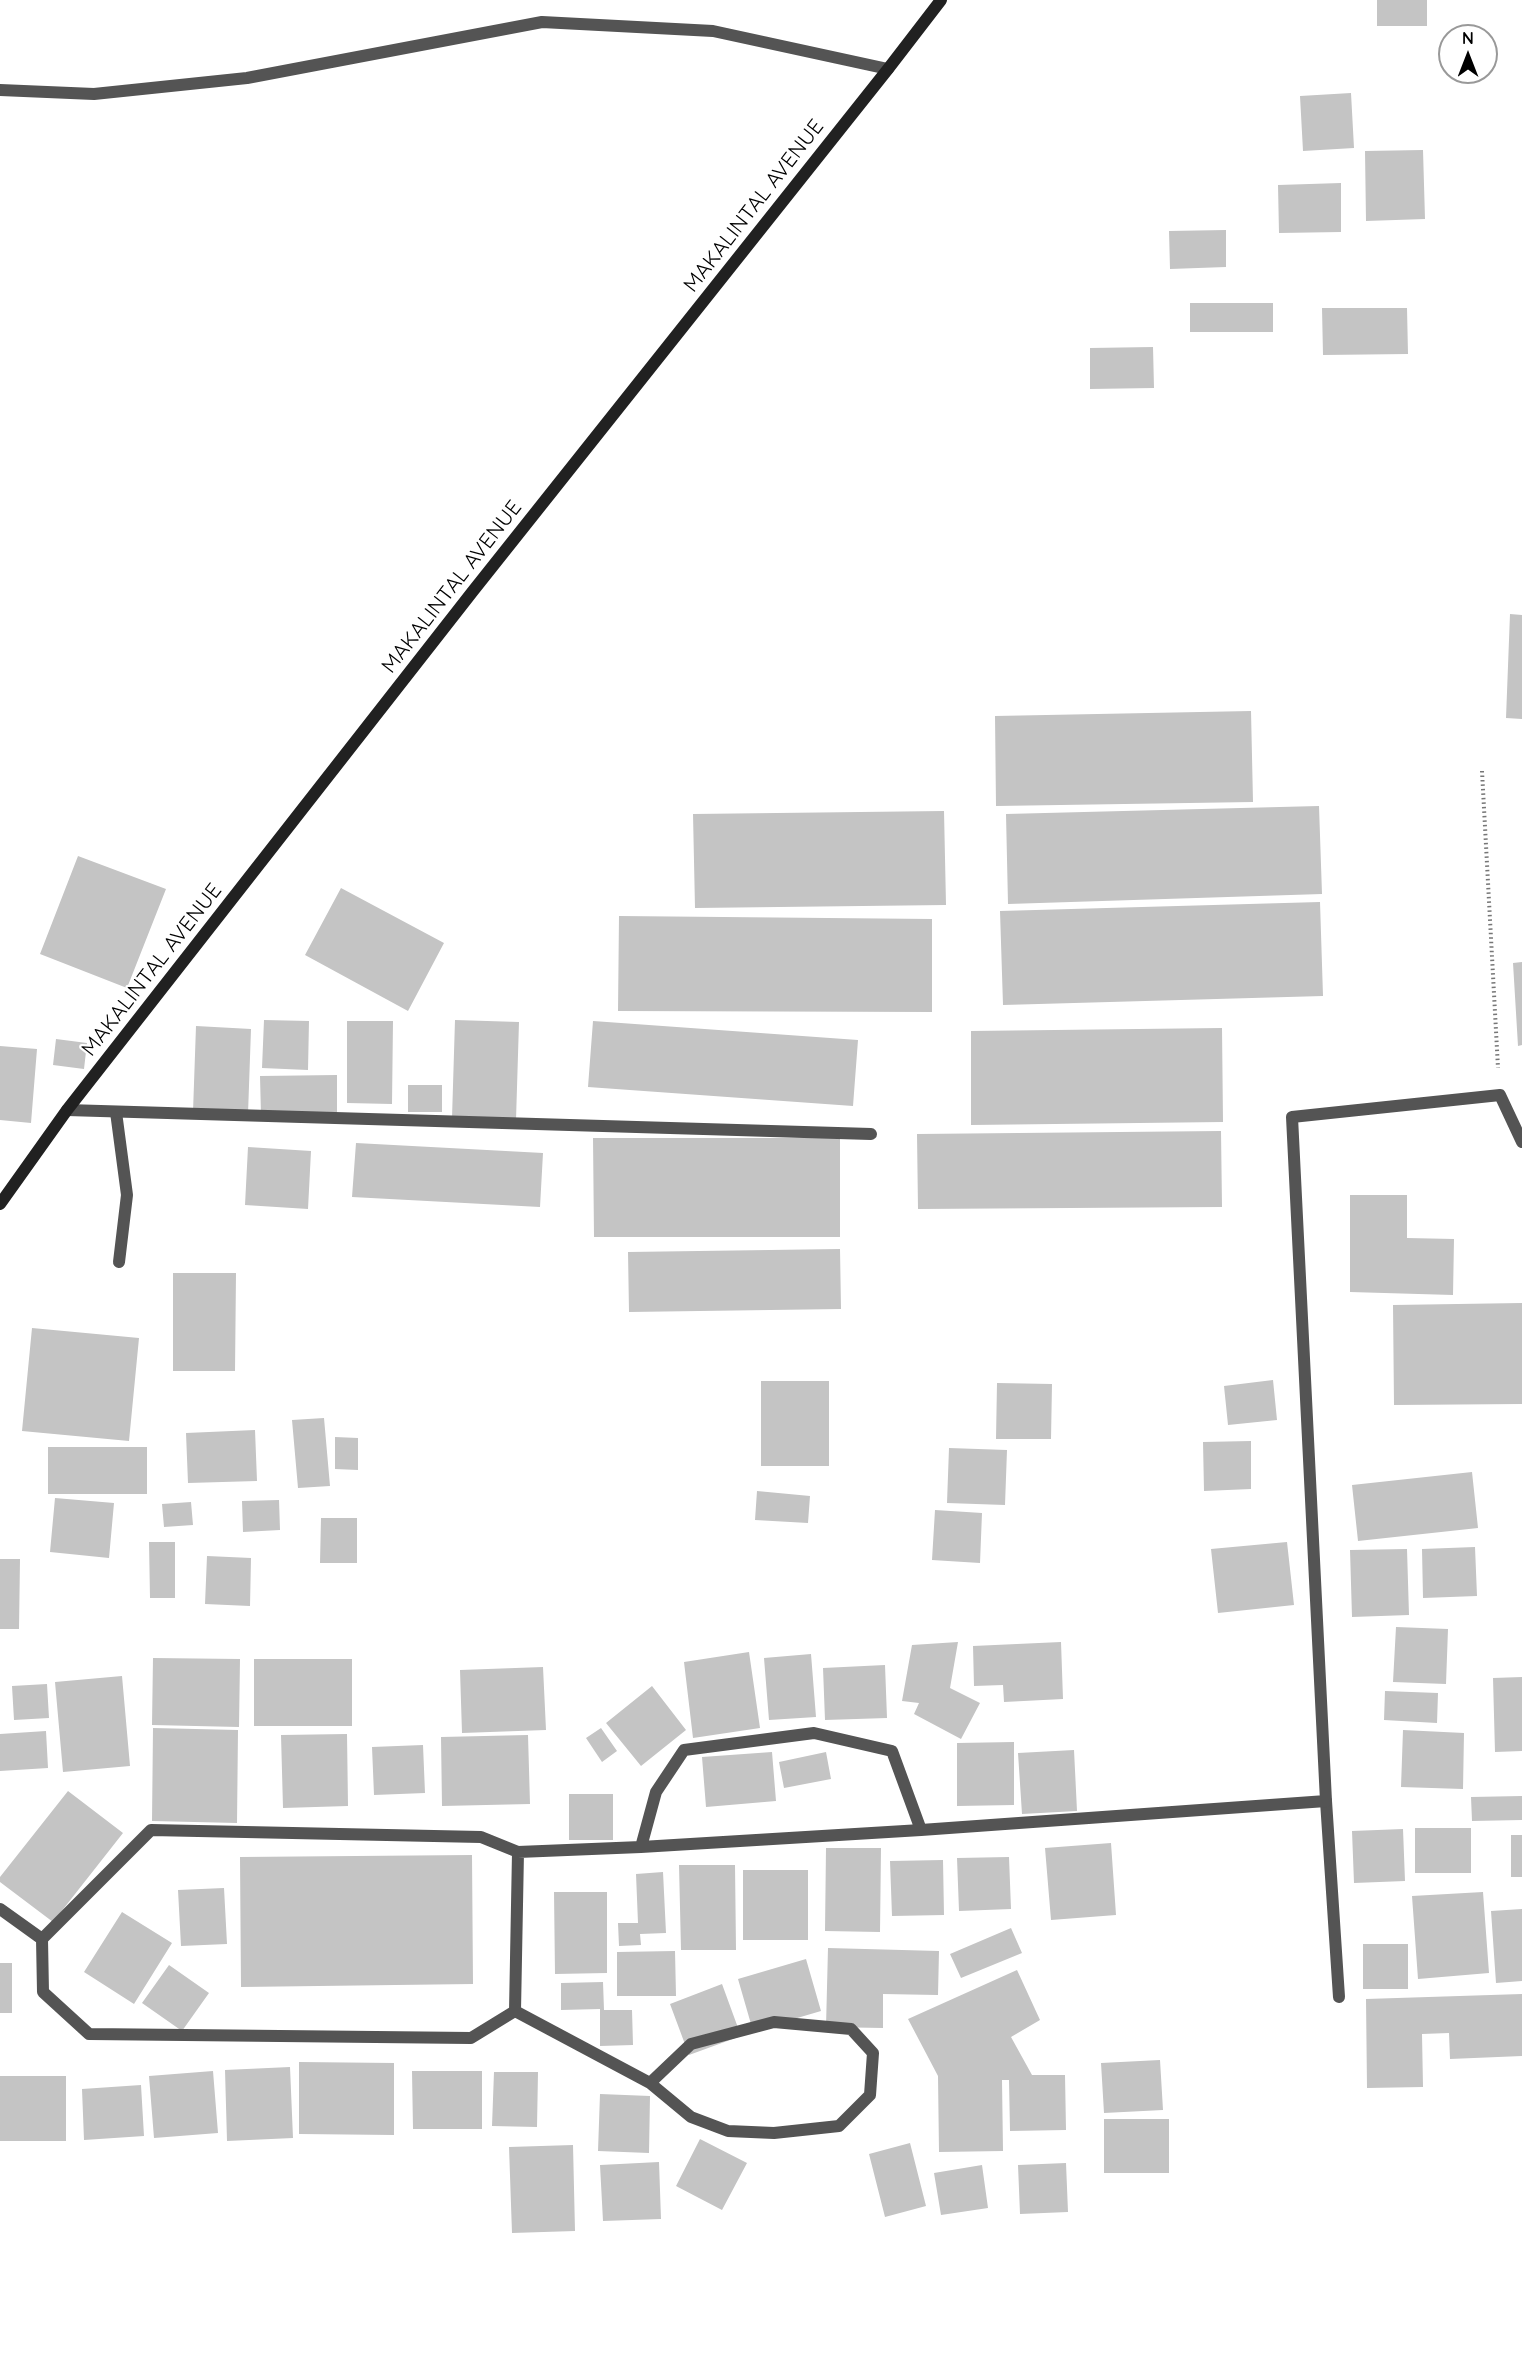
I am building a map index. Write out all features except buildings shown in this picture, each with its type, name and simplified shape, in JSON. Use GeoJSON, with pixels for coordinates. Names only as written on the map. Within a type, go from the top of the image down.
{"type":"FeatureCollection","features":[{"type":"Feature","properties":{"kind":"main road","name":"MAKALINTAL AVENUE"},"geometry":{"type":"LineString","coordinates":[[0,1204],[67,1110],[473,591],[941,0]]}},
{"type":"Feature","properties":{"kind":"street"},"geometry":{"type":"LineString","coordinates":[[0,90],[94,94],[247,78],[542,22],[713,31],[888,69]]}},
{"type":"Feature","properties":{"kind":"street"},"geometry":{"type":"LineString","coordinates":[[1339,1996],[1326,1801],[1292,1117],[1500,1095],[1522,1142]]}},
{"type":"Feature","properties":{"kind":"street"},"geometry":{"type":"LineString","coordinates":[[67,1110],[871,1134]]}},
{"type":"Feature","properties":{"kind":"street"},"geometry":{"type":"LineString","coordinates":[[116,1112],[128,1195],[119,1262]]}},
{"type":"Feature","properties":{"kind":"street"},"geometry":{"type":"LineString","coordinates":[[641,1847],[657,1792],[684,1750],[814,1732],[891,1751],[921,1830]]}},
{"type":"Feature","properties":{"kind":"street"},"geometry":{"type":"LineString","coordinates":[[515,2011],[471,2038],[89,2034],[43,1992],[42,1939],[151,1830],[481,1837],[518,1852],[921,1830],[1326,1801]]}},
{"type":"Feature","properties":{"kind":"street"},"geometry":{"type":"LineString","coordinates":[[515,2011],[518,1852]]}},
{"type":"Feature","properties":{"kind":"street"},"geometry":{"type":"LineString","coordinates":[[0,1909],[42,1939]]}},
{"type":"Feature","properties":{"kind":"street"},"geometry":{"type":"LineString","coordinates":[[515,2011],[650,2083],[691,2117],[728,2131],[774,2133],[839,2126],[870,2095],[873,2053],[851,2029],[774,2022],[691,2044],[650,2083]]}},
{"type":"Feature","properties":{"kind":"path"},"geometry":{"type":"LineString","coordinates":[[1482,771],[1500,1095]]}}]}
